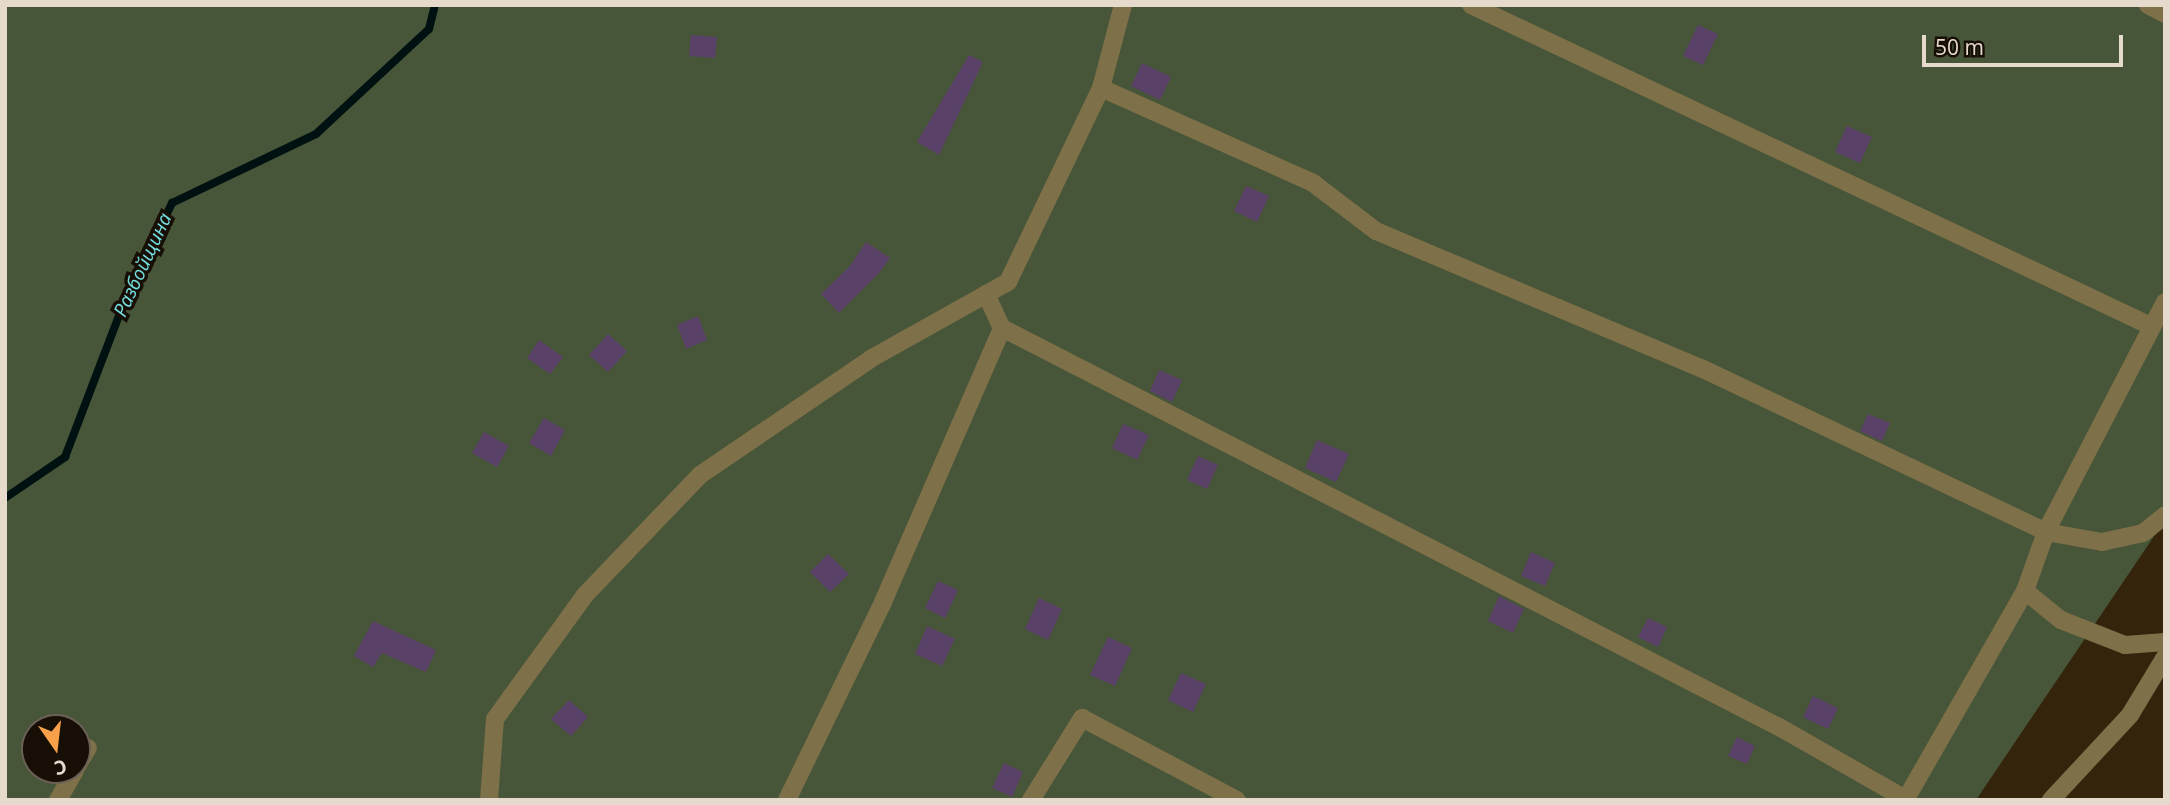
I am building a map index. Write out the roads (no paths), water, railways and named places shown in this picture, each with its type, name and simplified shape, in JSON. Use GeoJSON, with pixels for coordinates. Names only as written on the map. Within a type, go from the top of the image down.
{"type":"FeatureCollection","features":[{"type":"Feature","properties":{"kind":"lane"},"geometry":{"type":"LineString","coordinates":[[489,800],[495,719],[585,595],[700,475],[872,358],[1008,282],[1101,88],[1123,5]]}},
{"type":"Feature","properties":{"kind":"lane"},"geometry":{"type":"LineString","coordinates":[[1471,5],[2151,326]]}},
{"type":"Feature","properties":{"kind":"lane"},"geometry":{"type":"LineString","coordinates":[[2148,5],[2165,13]]}},
{"type":"Feature","properties":{"kind":"lane"},"geometry":{"type":"LineString","coordinates":[[1101,88],[1313,183],[1376,231],[1701,368],[2046,532],[2102,542],[2143,533],[2165,515]]}},
{"type":"Feature","properties":{"kind":"lane"},"geometry":{"type":"LineString","coordinates":[[986,294],[1002,328],[1781,728],[1906,799],[2025,591],[2046,532],[2165,302]]}},
{"type":"Feature","properties":{"kind":"lane"},"geometry":{"type":"LineString","coordinates":[[787,800],[883,602],[1002,328]]}},
{"type":"Feature","properties":{"kind":"lane"},"geometry":{"type":"LineString","coordinates":[[2025,591],[2061,620],[2125,645],[2165,642]]}},
{"type":"Feature","properties":{"kind":"lane"},"geometry":{"type":"LineString","coordinates":[[2051,800],[2130,715],[2165,657]]}},
{"type":"Feature","properties":{"kind":"lane"},"geometry":{"type":"LineString","coordinates":[[1031,800],[1082,718],[1237,800]]}},
{"type":"Feature","properties":{"kind":"lane"},"geometry":{"type":"LineString","coordinates":[[58,800],[67,784]]}},
{"type":"Feature","properties":{"kind":"waterway","name":"Разбойщина"},"geometry":{"type":"LineString","coordinates":[[5,498],[65,457],[120,313],[172,203],[316,134],[429,29],[435,5]]}}]}
